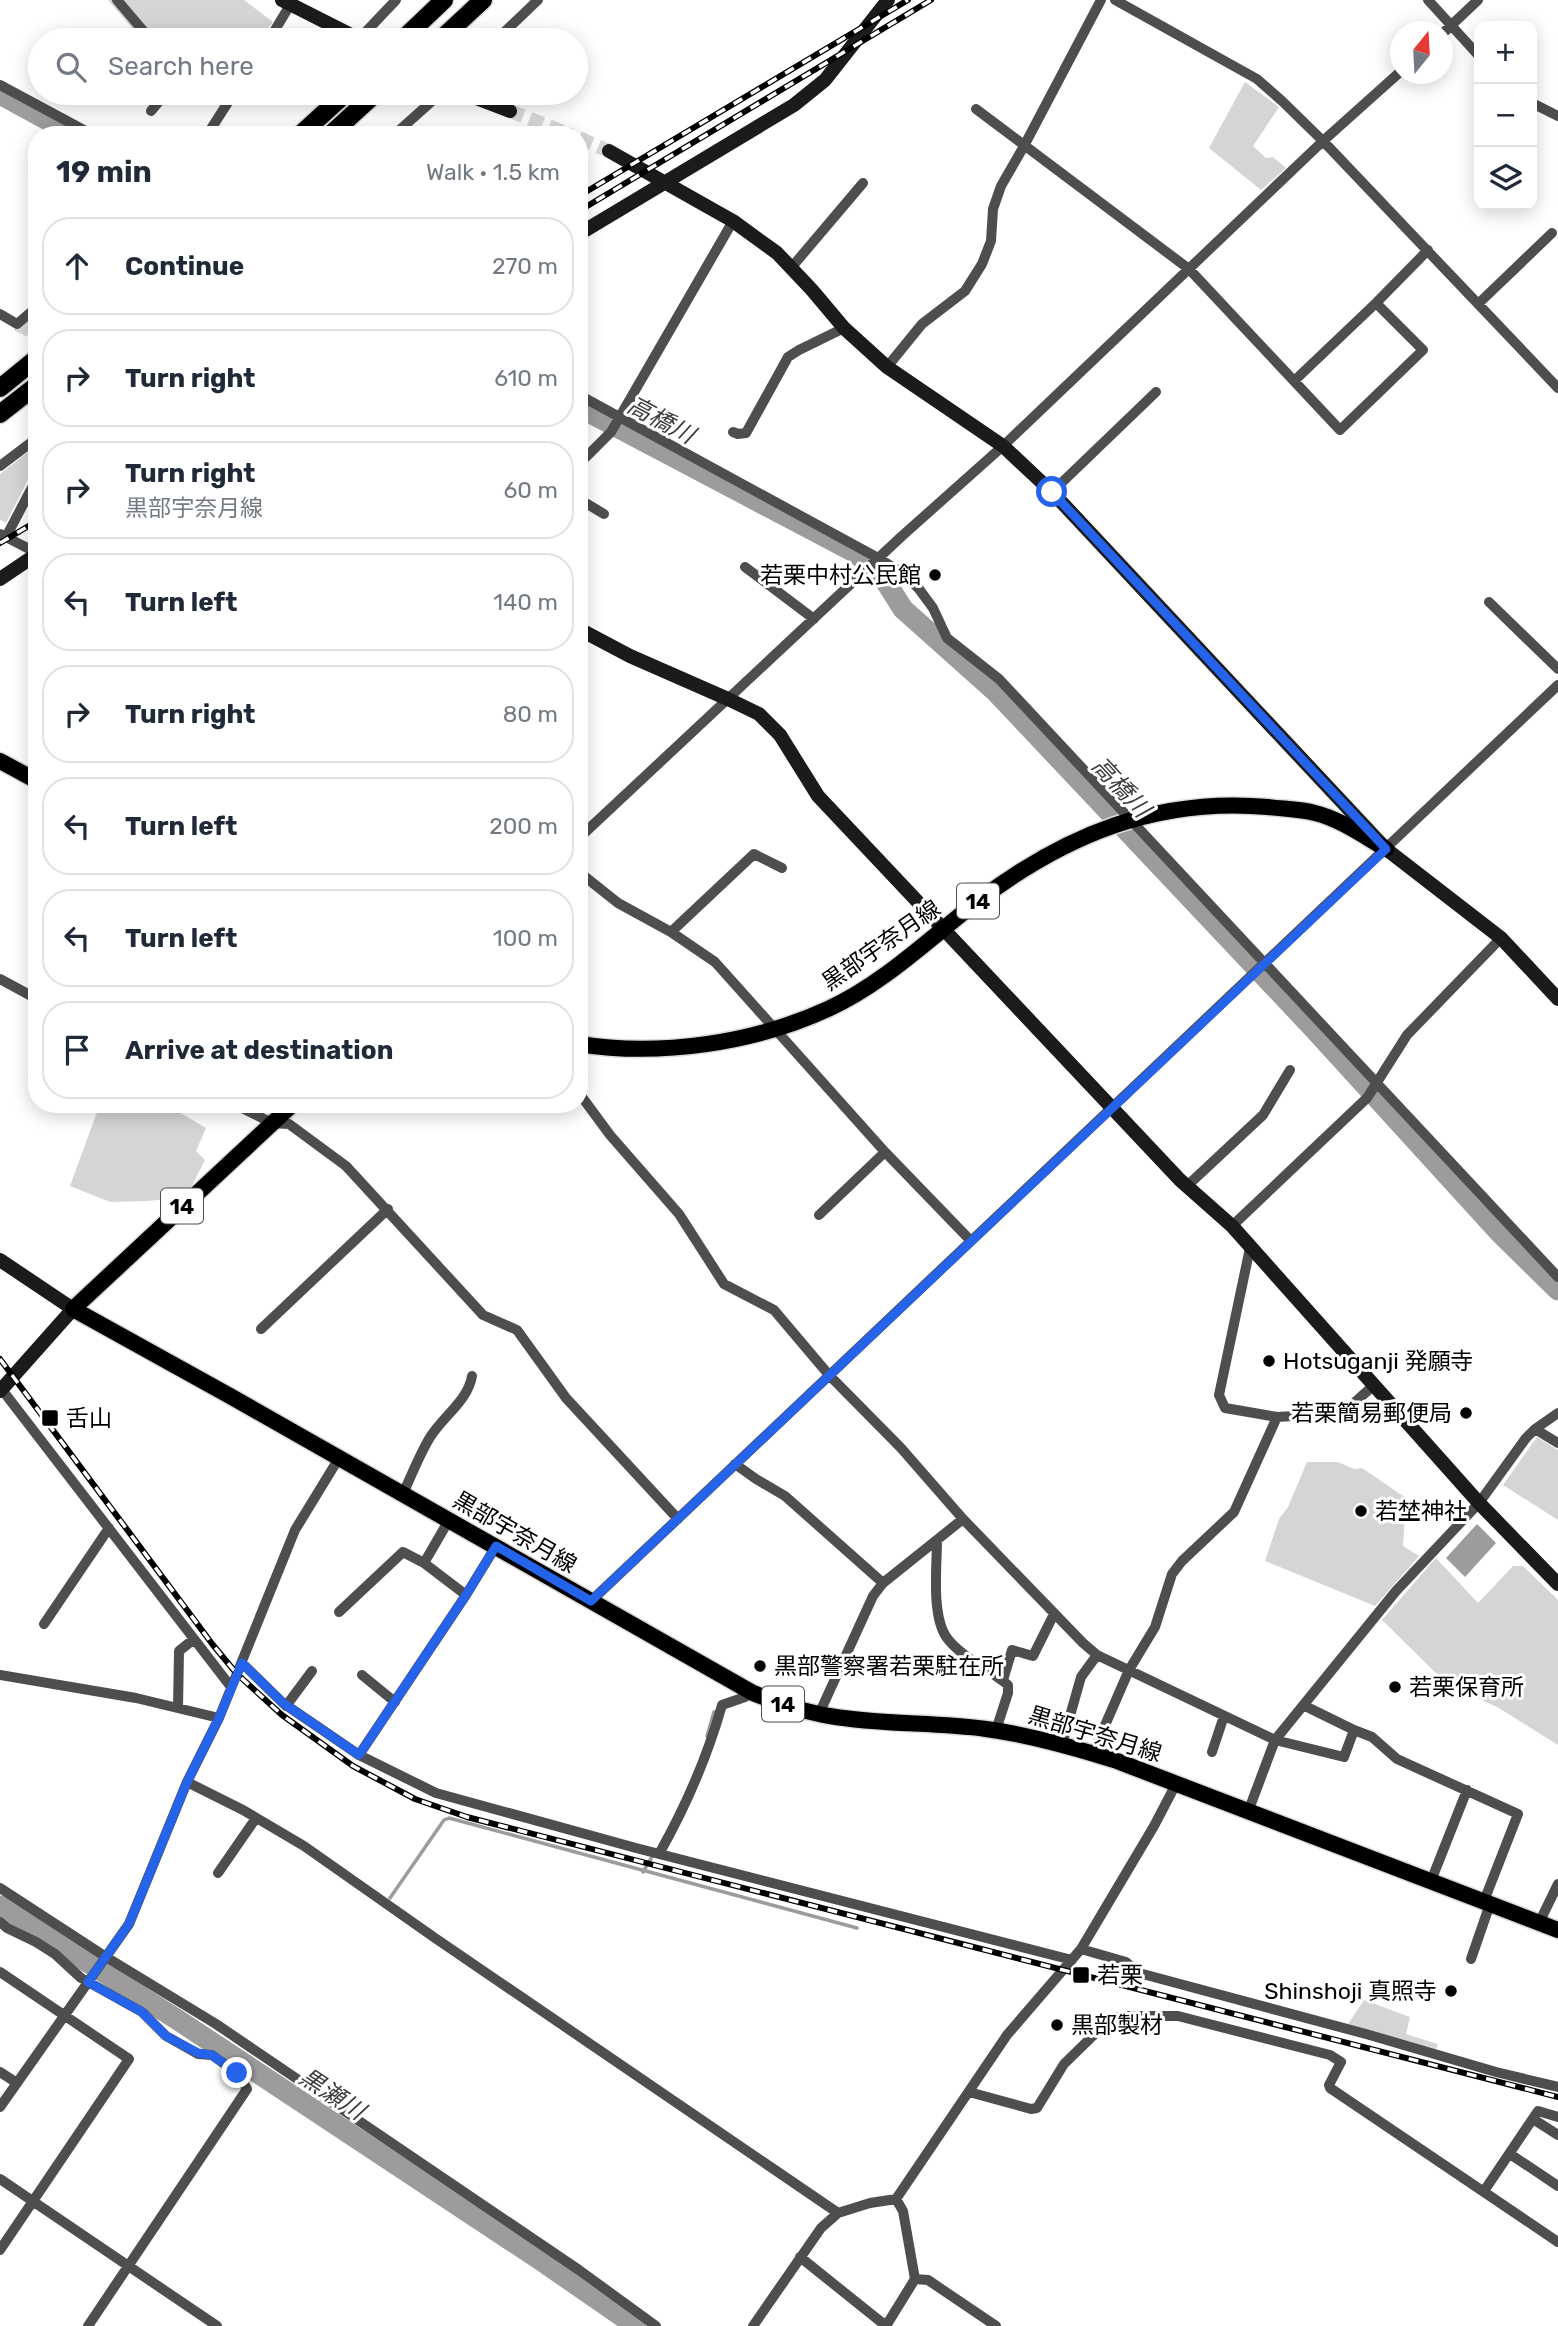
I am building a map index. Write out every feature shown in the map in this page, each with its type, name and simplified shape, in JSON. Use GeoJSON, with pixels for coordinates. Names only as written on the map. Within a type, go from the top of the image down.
{"type":"FeatureCollection","features":[{"type":"Feature","properties":{"kind":"highway"},"geometry":{"type":"LineString","coordinates":[[415,28],[444,0]]}},
{"type":"Feature","properties":{"kind":"highway"},"geometry":{"type":"LineString","coordinates":[[445,28],[474,0]]}},
{"type":"Feature","properties":{"kind":"highway"},"geometry":{"type":"LineString","coordinates":[[453,28],[483,0]]}},
{"type":"Feature","properties":{"kind":"highway"},"geometry":{"type":"LineString","coordinates":[[310,126],[333,105]]}},
{"type":"Feature","properties":{"kind":"highway"},"geometry":{"type":"LineString","coordinates":[[340,126],[363,105]]}},
{"type":"Feature","properties":{"kind":"highway"},"geometry":{"type":"LineString","coordinates":[[0,388],[28,365]]}},
{"type":"Feature","properties":{"kind":"highway"},"geometry":{"type":"LineString","coordinates":[[0,414],[28,392]]}},
{"type":"Feature","properties":{"kind":"main road"},"geometry":{"type":"LineString","coordinates":[[0,761],[28,776]]}},
{"type":"Feature","properties":{"kind":"main road","name":"黒部宇奈月線"},"geometry":{"type":"LineString","coordinates":[[588,1045],[647,1048],[712,1044],[775,1030],[830,1009],[875,981],[1015,874],[1053,851],[1098,830],[1132,821],[1200,807],[1240,805],[1278,808],[1315,813],[1337,821],[1386,849]]}},
{"type":"Feature","properties":{"kind":"main road","name":"14"},"geometry":{"type":"LineString","coordinates":[[73,1309],[283,1113]]}},
{"type":"Feature","properties":{"kind":"main road","name":"黒部宇奈月線"},"geometry":{"type":"LineString","coordinates":[[73,1309],[748,1691],[793,1708],[819,1714],[996,1730],[1093,1753],[1558,1930]]}},
{"type":"Feature","properties":{"kind":"street"},"geometry":{"type":"LineString","coordinates":[[117,0],[141,28]]}},
{"type":"Feature","properties":{"kind":"street"},"geometry":{"type":"LineString","coordinates":[[371,28],[396,0]]}},
{"type":"Feature","properties":{"kind":"street"},"geometry":{"type":"LineString","coordinates":[[509,28],[538,0]]}},
{"type":"Feature","properties":{"kind":"street"},"geometry":{"type":"LineString","coordinates":[[588,229],[794,105],[825,80],[888,0]]}},
{"type":"Feature","properties":{"kind":"street"},"geometry":{"type":"LineString","coordinates":[[887,367],[922,324],[965,291],[982,264],[991,241],[993,209],[1001,186],[1101,0]]}},
{"type":"Feature","properties":{"kind":"street"},"geometry":{"type":"LineString","coordinates":[[1115,0],[1257,79],[1323,141],[1558,388]]}},
{"type":"Feature","properties":{"kind":"street"},"geometry":{"type":"LineString","coordinates":[[1428,0],[1441,21]]}},
{"type":"Feature","properties":{"kind":"street"},"geometry":{"type":"LineString","coordinates":[[1453,24],[1478,0]]}},
{"type":"Feature","properties":{"kind":"street"},"geometry":{"type":"LineString","coordinates":[[275,28],[289,1],[338,28]]}},
{"type":"Feature","properties":{"kind":"street"},"geometry":{"type":"LineString","coordinates":[[1453,35],[1474,52]]}},
{"type":"Feature","properties":{"kind":"street"},"geometry":{"type":"LineString","coordinates":[[588,830],[878,558],[1003,446],[1323,141],[1390,82]]}},
{"type":"Feature","properties":{"kind":"street"},"geometry":{"type":"LineString","coordinates":[[0,85],[28,100]]}},
{"type":"Feature","properties":{"kind":"street"},"geometry":{"type":"LineString","coordinates":[[37,105],[76,126]]}},
{"type":"Feature","properties":{"kind":"street"},"geometry":{"type":"LineString","coordinates":[[151,111],[156,105]]}},
{"type":"Feature","properties":{"kind":"street"},"geometry":{"type":"LineString","coordinates":[[213,126],[226,105]]}},
{"type":"Feature","properties":{"kind":"street"},"geometry":{"type":"LineString","coordinates":[[404,126],[428,105]]}},
{"type":"Feature","properties":{"kind":"street"},"geometry":{"type":"LineString","coordinates":[[494,105],[510,111]]}},
{"type":"Feature","properties":{"kind":"street"},"geometry":{"type":"LineString","coordinates":[[1537,106],[1558,116]]}},
{"type":"Feature","properties":{"kind":"street"},"geometry":{"type":"LineString","coordinates":[[976,109],[1189,269],[1340,430],[1423,351],[1376,303]]}},
{"type":"Feature","properties":{"kind":"street"},"geometry":{"type":"LineString","coordinates":[[609,151],[733,221],[777,253],[844,328],[887,367],[1003,446],[1052,492],[1386,849],[1502,938],[1558,999]]}},
{"type":"Feature","properties":{"kind":"street"},"geometry":{"type":"LineString","coordinates":[[791,268],[863,183]]}},
{"type":"Feature","properties":{"kind":"street"},"geometry":{"type":"LineString","coordinates":[[588,455],[611,432],[733,221]]}},
{"type":"Feature","properties":{"kind":"street"},"geometry":{"type":"LineString","coordinates":[[1478,304],[1552,233]]}},
{"type":"Feature","properties":{"kind":"street"},"geometry":{"type":"LineString","coordinates":[[1294,381],[1427,250]]}},
{"type":"Feature","properties":{"kind":"street"},"geometry":{"type":"LineString","coordinates":[[0,314],[17,324],[28,315]]}},
{"type":"Feature","properties":{"kind":"street"},"geometry":{"type":"LineString","coordinates":[[733,432],[746,433],[788,358],[844,328]]}},
{"type":"Feature","properties":{"kind":"street"},"geometry":{"type":"LineString","coordinates":[[1052,492],[1156,392]]}},
{"type":"Feature","properties":{"kind":"street"},"geometry":{"type":"LineString","coordinates":[[588,400],[904,574],[933,608],[947,638],[999,679],[1558,1277]]}},
{"type":"Feature","properties":{"kind":"street"},"geometry":{"type":"LineString","coordinates":[[0,466],[28,445]]}},
{"type":"Feature","properties":{"kind":"street"},"geometry":{"type":"LineString","coordinates":[[28,493],[3,535],[28,549]]}},
{"type":"Feature","properties":{"kind":"street"},"geometry":{"type":"LineString","coordinates":[[588,504],[604,514]]}},
{"type":"Feature","properties":{"kind":"street"},"geometry":{"type":"LineString","coordinates":[[0,579],[28,560]]}},
{"type":"Feature","properties":{"kind":"street"},"geometry":{"type":"LineString","coordinates":[[745,567],[814,619]]}},
{"type":"Feature","properties":{"kind":"street"},"geometry":{"type":"LineString","coordinates":[[1489,602],[1558,669]]}},
{"type":"Feature","properties":{"kind":"street"},"geometry":{"type":"LineString","coordinates":[[588,634],[630,656],[729,698],[759,714],[780,735],[818,796],[1111,1108],[1187,1186],[1232,1226],[1479,1503],[1558,1584]]}},
{"type":"Feature","properties":{"kind":"street"},"geometry":{"type":"LineString","coordinates":[[591,1601],[1558,685]]}},
{"type":"Feature","properties":{"kind":"street"},"geometry":{"type":"LineString","coordinates":[[671,932],[754,854],[782,868]]}},
{"type":"Feature","properties":{"kind":"street"},"geometry":{"type":"LineString","coordinates":[[588,879],[618,903],[671,932],[715,962],[885,1152],[971,1241]]}},
{"type":"Feature","properties":{"kind":"street"},"geometry":{"type":"LineString","coordinates":[[1232,1226],[1367,1098],[1407,1035],[1502,938]]}},
{"type":"Feature","properties":{"kind":"street"},"geometry":{"type":"LineString","coordinates":[[0,979],[28,994]]}},
{"type":"Feature","properties":{"kind":"street"},"geometry":{"type":"LineString","coordinates":[[1187,1186],[1263,1115],[1290,1070]]}},
{"type":"Feature","properties":{"kind":"street"},"geometry":{"type":"LineString","coordinates":[[588,1105],[610,1135],[679,1214],[724,1284],[774,1310],[963,1519],[1097,1655],[1275,1740],[1344,1757],[1354,1730]]}},
{"type":"Feature","properties":{"kind":"street"},"geometry":{"type":"LineString","coordinates":[[252,1113],[272,1123],[289,1124],[346,1166],[483,1315],[517,1330],[566,1398],[678,1518]]}},
{"type":"Feature","properties":{"kind":"street"},"geometry":{"type":"LineString","coordinates":[[819,1215],[885,1152]]}},
{"type":"Feature","properties":{"kind":"street"},"geometry":{"type":"LineString","coordinates":[[261,1329],[388,1209]]}},
{"type":"Feature","properties":{"kind":"street"},"geometry":{"type":"LineString","coordinates":[[1250,1248],[1219,1395],[1225,1408],[1277,1418],[1343,1413],[1374,1385]]}},
{"type":"Feature","properties":{"kind":"street"},"geometry":{"type":"LineString","coordinates":[[0,1261],[73,1309],[0,1389],[231,1687]]}},
{"type":"Feature","properties":{"kind":"street"},"geometry":{"type":"LineString","coordinates":[[403,1494],[428,1441],[437,1426],[470,1389],[472,1376]]}},
{"type":"Feature","properties":{"kind":"street"},"geometry":{"type":"LineString","coordinates":[[1248,1812],[1275,1740],[1396,1591],[1479,1503],[1535,1429],[1558,1413]]}},
{"type":"Feature","properties":{"kind":"street"},"geometry":{"type":"LineString","coordinates":[[1093,1753],[1129,1670],[1154,1627],[1172,1574],[1182,1561],[1234,1512],[1277,1418]]}},
{"type":"Feature","properties":{"kind":"street"},"geometry":{"type":"LineString","coordinates":[[1535,1429],[1558,1443]]}},
{"type":"Feature","properties":{"kind":"street"},"geometry":{"type":"LineString","coordinates":[[0,2107],[129,1924],[187,1782],[219,1718],[295,1530],[339,1458]]}},
{"type":"Feature","properties":{"kind":"street"},"geometry":{"type":"LineString","coordinates":[[735,1464],[785,1496],[883,1583]]}},
{"type":"Feature","properties":{"kind":"street"},"geometry":{"type":"LineString","coordinates":[[819,1714],[873,1596],[883,1583],[963,1519]]}},
{"type":"Feature","properties":{"kind":"street"},"geometry":{"type":"LineString","coordinates":[[425,1563],[449,1520]]}},
{"type":"Feature","properties":{"kind":"street"},"geometry":{"type":"LineString","coordinates":[[44,1624],[110,1528]]}},
{"type":"Feature","properties":{"kind":"street"},"geometry":{"type":"LineString","coordinates":[[937,1539],[938,1612],[945,1636],[957,1648],[1008,1685],[996,1730]]}},
{"type":"Feature","properties":{"kind":"street"},"geometry":{"type":"LineString","coordinates":[[359,1755],[496,1546]]}},
{"type":"Feature","properties":{"kind":"street"},"geometry":{"type":"LineString","coordinates":[[339,1612],[403,1552],[425,1563],[466,1595]]}},
{"type":"Feature","properties":{"kind":"street"},"geometry":{"type":"LineString","coordinates":[[1003,1680],[1012,1650],[1033,1656],[1054,1614]]}},
{"type":"Feature","properties":{"kind":"street"},"geometry":{"type":"LineString","coordinates":[[178,1709],[179,1651],[194,1639]]}},
{"type":"Feature","properties":{"kind":"street"},"geometry":{"type":"LineString","coordinates":[[1062,1744],[1081,1677],[1097,1655]]}},
{"type":"Feature","properties":{"kind":"street"},"geometry":{"type":"LineString","coordinates":[[242,1663],[286,1706],[359,1755],[436,1793],[659,1854],[1072,1960]]}},
{"type":"Feature","properties":{"kind":"street"},"geometry":{"type":"LineString","coordinates":[[286,1706],[312,1671]]}},
{"type":"Feature","properties":{"kind":"street"},"geometry":{"type":"LineString","coordinates":[[0,1675],[135,1698],[219,1718]]}},
{"type":"Feature","properties":{"kind":"street"},"geometry":{"type":"LineString","coordinates":[[362,1675],[395,1702]]}},
{"type":"Feature","properties":{"kind":"street"},"geometry":{"type":"LineString","coordinates":[[659,1854],[708,1754],[722,1705],[745,1697],[748,1691]]}},
{"type":"Feature","properties":{"kind":"street"},"geometry":{"type":"LineString","coordinates":[[1305,1706],[1372,1737],[1396,1759],[1518,1814],[1471,1959]]}},
{"type":"Feature","properties":{"kind":"street"},"geometry":{"type":"LineString","coordinates":[[1212,1752],[1224,1716]]}},
{"type":"Feature","properties":{"kind":"street"},"geometry":{"type":"LineString","coordinates":[[187,1782],[304,1846],[838,2213]]}},
{"type":"Feature","properties":{"kind":"street"},"geometry":{"type":"LineString","coordinates":[[753,2326],[821,2228],[838,2213],[870,2203],[896,2199],[1007,2035],[1081,1949],[1176,1784]]}},
{"type":"Feature","properties":{"kind":"street"},"geometry":{"type":"LineString","coordinates":[[1431,1881],[1467,1790]]}},
{"type":"Feature","properties":{"kind":"street"},"geometry":{"type":"LineString","coordinates":[[218,1873],[256,1818]]}},
{"type":"Feature","properties":{"kind":"street"},"geometry":{"type":"LineString","coordinates":[[1539,1923],[1558,1884]]}},
{"type":"Feature","properties":{"kind":"street"},"geometry":{"type":"LineString","coordinates":[[0,1888],[216,2024],[579,2270],[656,2326]]}},
{"type":"Feature","properties":{"kind":"street"},"geometry":{"type":"LineString","coordinates":[[0,1922],[55,1954],[89,1980],[142,2012],[166,2036],[198,2053],[212,2055],[237,2073],[247,2090],[88,2326]]}},
{"type":"Feature","properties":{"kind":"street"},"geometry":{"type":"LineString","coordinates":[[1081,1949],[1126,1962],[1139,1973],[1558,2087]]}},
{"type":"Feature","properties":{"kind":"street"},"geometry":{"type":"LineString","coordinates":[[0,1972],[129,2059],[0,2250]]}},
{"type":"Feature","properties":{"kind":"street"},"geometry":{"type":"LineString","coordinates":[[969,2092],[1031,2109],[1037,2108],[1064,2064],[1107,2022],[1122,2016],[1178,2016],[1330,2055],[1341,2062],[1330,2088],[1558,2242]]}},
{"type":"Feature","properties":{"kind":"street"},"geometry":{"type":"LineString","coordinates":[[0,2072],[17,2083]]}},
{"type":"Feature","properties":{"kind":"street"},"geometry":{"type":"LineString","coordinates":[[1484,2191],[1538,2111],[1558,2116]]}},
{"type":"Feature","properties":{"kind":"street"},"geometry":{"type":"LineString","coordinates":[[1533,2119],[1558,2135]]}},
{"type":"Feature","properties":{"kind":"street"},"geometry":{"type":"LineString","coordinates":[[1510,2154],[1558,2186]]}},
{"type":"Feature","properties":{"kind":"street"},"geometry":{"type":"LineString","coordinates":[[0,2179],[217,2326]]}},
{"type":"Feature","properties":{"kind":"street"},"geometry":{"type":"LineString","coordinates":[[800,2257],[886,2326],[915,2278],[903,2211],[896,2199]]}},
{"type":"Feature","properties":{"kind":"street"},"geometry":{"type":"LineString","coordinates":[[915,2278],[928,2280],[996,2326]]}},
{"type":"Feature","properties":{"kind":"shaded area"},"geometry":{"type":"Polygon","coordinates":[[[108,0],[244,0],[273,22],[269,28],[132,28],[108,0]]]}},
{"type":"Feature","properties":{"kind":"shaded area"},"geometry":{"type":"Polygon","coordinates":[[[1245,82],[1279,107],[1253,146],[1266,158],[1273,157],[1286,168],[1261,190],[1209,148],[1245,82]]]}},
{"type":"Feature","properties":{"kind":"shaded area"},"geometry":{"type":"Polygon","coordinates":[[[28,452],[28,480],[6,523],[0,520],[0,474],[28,452]]]}},
{"type":"Feature","properties":{"kind":"shaded area"},"geometry":{"type":"Polygon","coordinates":[[[180,1113],[206,1128],[196,1151],[205,1160],[186,1197],[110,1202],[70,1186],[96,1115],[180,1113]]]}},
{"type":"Feature","properties":{"kind":"shaded area"},"geometry":{"type":"Polygon","coordinates":[[[1537,1437],[1558,1450],[1558,1520],[1503,1485],[1537,1437]]]}},
{"type":"Feature","properties":{"kind":"shaded area"},"geometry":{"type":"Polygon","coordinates":[[[1307,1462],[1338,1462],[1354,1469],[1362,1468],[1406,1498],[1403,1546],[1419,1556],[1375,1606],[1265,1561],[1279,1519],[1288,1507],[1307,1462]]]}},
{"type":"Feature","properties":{"kind":"shaded area"},"geometry":{"type":"Polygon","coordinates":[[[1477,1524],[1496,1543],[1465,1577],[1446,1558],[1477,1524]]]}},
{"type":"Feature","properties":{"kind":"shaded area"},"geometry":{"type":"Polygon","coordinates":[[[1436,1558],[1478,1603],[1513,1566],[1523,1566],[1558,1600],[1558,1745],[1499,1708],[1446,1683],[1382,1620],[1436,1558]]]}},
{"type":"Feature","properties":{"kind":"shaded area"},"geometry":{"type":"Polygon","coordinates":[[[1364,2000],[1410,2017],[1406,2034],[1438,2044],[1436,2049],[1348,2024],[1364,2000]]]}},
{"type":"Feature","properties":{"kind":"waterway","name":"高橋川"},"geometry":{"type":"LineString","coordinates":[[0,94],[59,126]]}},
{"type":"Feature","properties":{"kind":"waterway","name":"高橋川"},"geometry":{"type":"LineString","coordinates":[[588,412],[856,553],[884,579],[903,609],[996,692],[1315,1030],[1499,1232],[1558,1290]]}},
{"type":"Feature","properties":{"kind":"waterway"},"geometry":{"type":"LineString","coordinates":[[707,1736],[714,1712]]}},
{"type":"Feature","properties":{"kind":"waterway"},"geometry":{"type":"LineString","coordinates":[[390,1898],[444,1820],[449,1818],[857,1928]]}},
{"type":"Feature","properties":{"kind":"waterway"},"geometry":{"type":"LineString","coordinates":[[643,1872],[653,1855]]}},
{"type":"Feature","properties":{"kind":"waterway","name":"黒瀬川"},"geometry":{"type":"LineString","coordinates":[[0,1906],[181,2022],[636,2326]]}},
{"type":"Feature","properties":{"kind":"tunnel"},"geometry":{"type":"LineString","coordinates":[[510,111],[548,126]]}},
{"type":"Feature","properties":{"kind":"tunnel"},"geometry":{"type":"LineString","coordinates":[[588,142],[609,151]]}},
{"type":"Feature","properties":{"kind":"tunnel"},"geometry":{"type":"LineString","coordinates":[[17,324],[28,330]]}},
{"type":"Feature","properties":{"kind":"railway"},"geometry":{"type":"LineString","coordinates":[[588,191],[908,0]]}},
{"type":"Feature","properties":{"kind":"railway"},"geometry":{"type":"LineString","coordinates":[[588,206],[931,0]]}},
{"type":"Feature","properties":{"kind":"railway"},"geometry":{"type":"LineString","coordinates":[[0,543],[28,526]]}},
{"type":"Feature","properties":{"kind":"railway"},"geometry":{"type":"LineString","coordinates":[[0,1359],[237,1674],[282,1715],[353,1766],[415,1799],[467,1817],[1558,2097]]}},
{"type":"Feature","properties":{"kind":"place","name":"若栗中村公民館"},"geometry":{"type":"Point","coordinates":[935,575]}},
{"type":"Feature","properties":{"kind":"place","name":"Hotsuganji 発願寺"},"geometry":{"type":"Point","coordinates":[1269,1361]}},
{"type":"Feature","properties":{"kind":"place","name":"若栗簡易郵便局"},"geometry":{"type":"Point","coordinates":[1466,1413]}},
{"type":"Feature","properties":{"kind":"place","name":"舌山"},"geometry":{"type":"Point","coordinates":[50,1418]}},
{"type":"Feature","properties":{"kind":"place","name":"若埜神社"},"geometry":{"type":"Point","coordinates":[1361,1511]}},
{"type":"Feature","properties":{"kind":"place","name":"黒部警察署若栗駐在所"},"geometry":{"type":"Point","coordinates":[760,1666]}},
{"type":"Feature","properties":{"kind":"place","name":"若栗保育所"},"geometry":{"type":"Point","coordinates":[1395,1687]}},
{"type":"Feature","properties":{"kind":"place","name":"若栗"},"geometry":{"type":"Point","coordinates":[1081,1975]}},
{"type":"Feature","properties":{"kind":"place","name":"Shinshoji 真照寺"},"geometry":{"type":"Point","coordinates":[1451,1991]}},
{"type":"Feature","properties":{"kind":"place","name":"黒部製材"},"geometry":{"type":"Point","coordinates":[1057,2025]}},
{"type":"Feature","properties":{"kind":"route"},"geometry":{"type":"LineString","coordinates":[[237,2073],[212,2055],[198,2053],[166,2036],[142,2012],[88,1982],[129,1924],[187,1782],[219,1718],[242,1663],[283,1703],[359,1755],[496,1546],[591,1601],[1386,849],[1052,492]]}}]}
